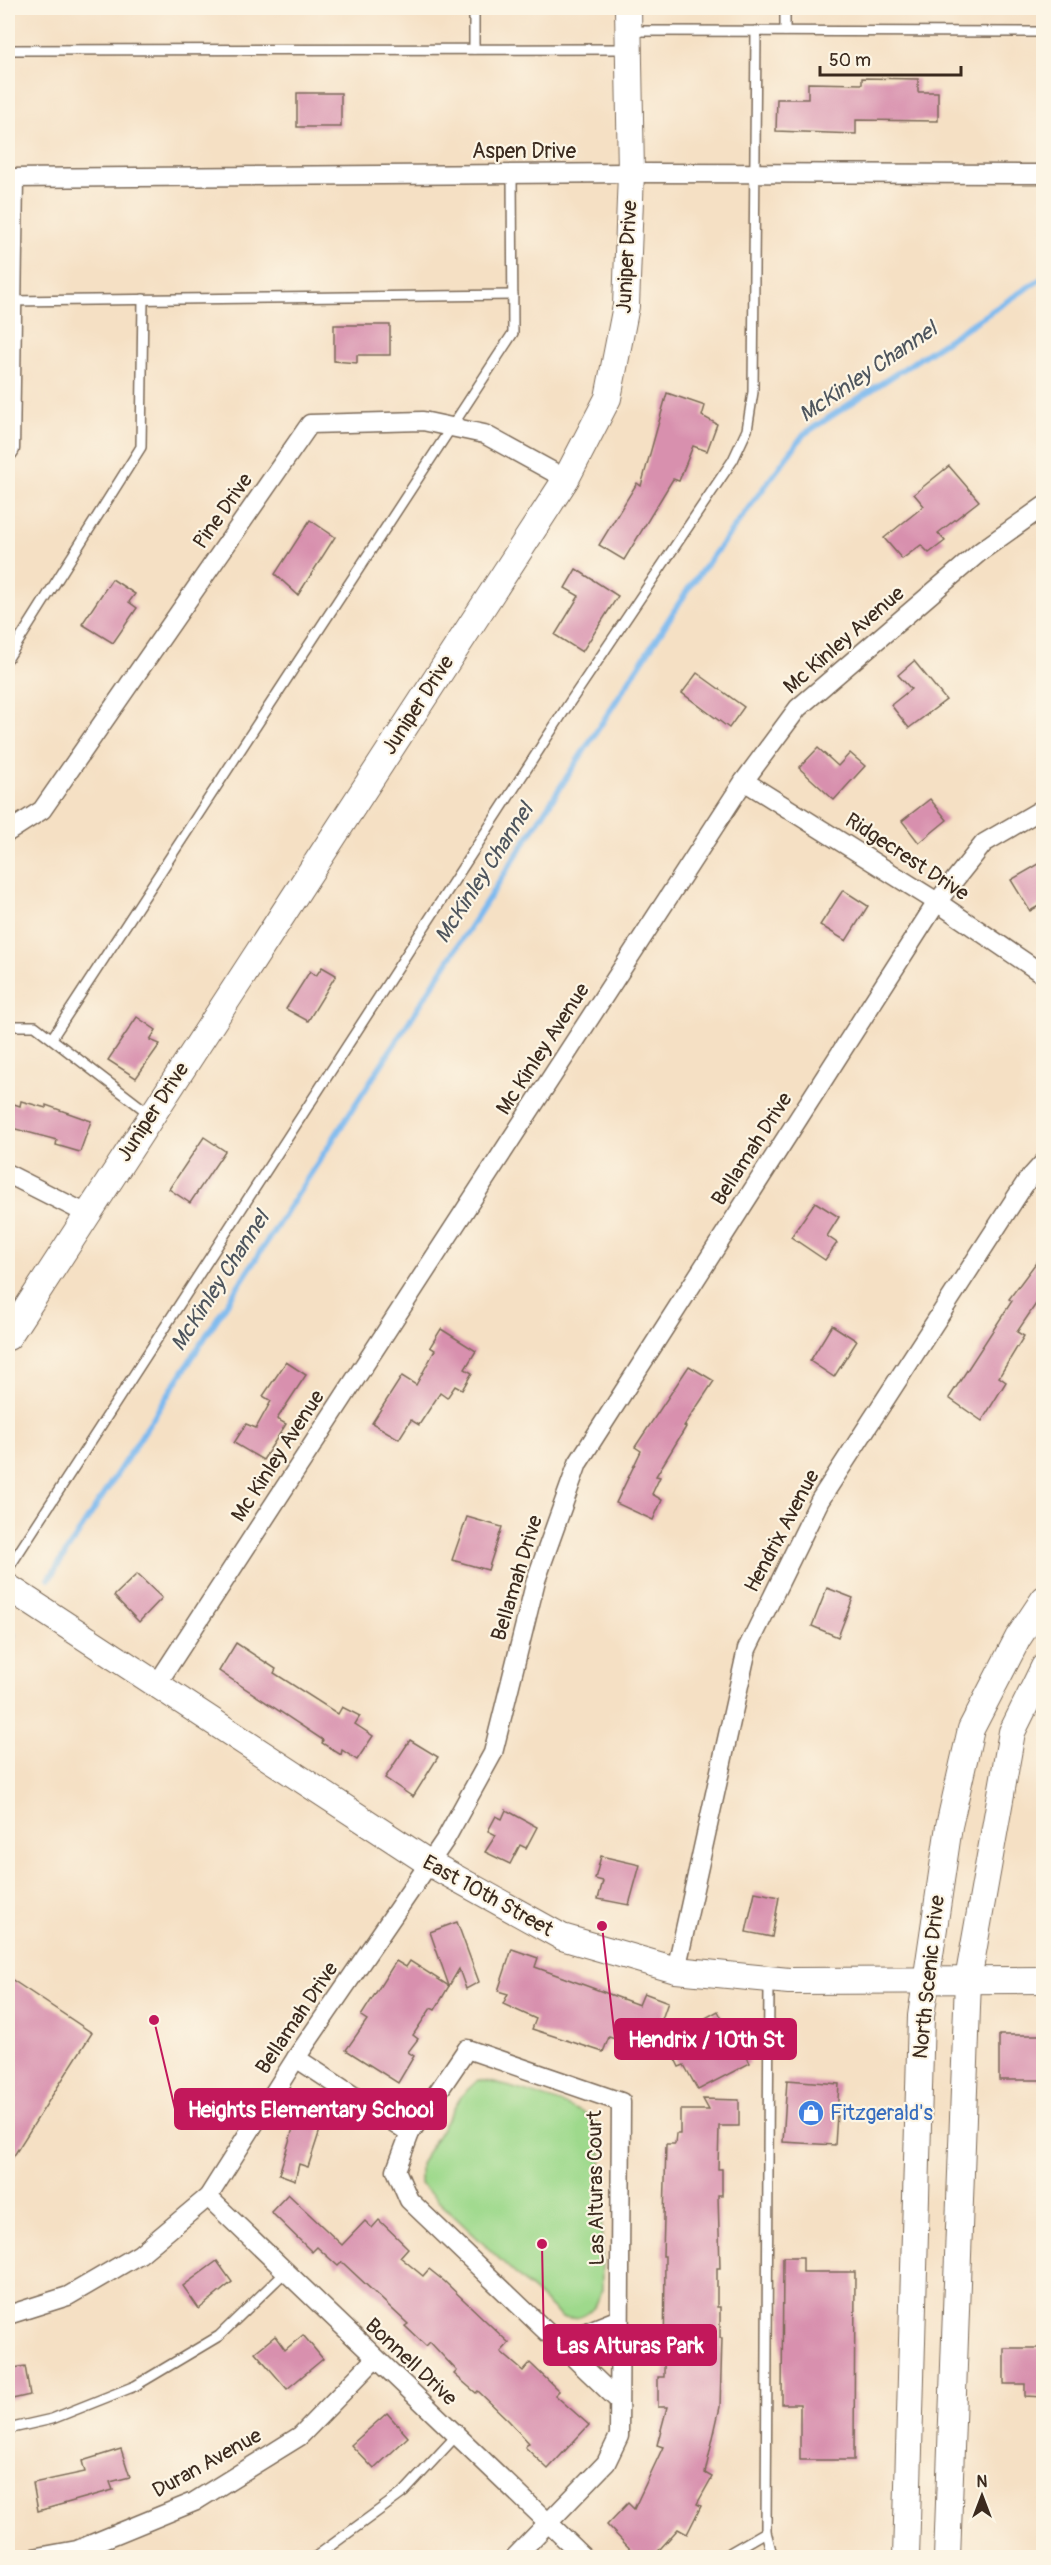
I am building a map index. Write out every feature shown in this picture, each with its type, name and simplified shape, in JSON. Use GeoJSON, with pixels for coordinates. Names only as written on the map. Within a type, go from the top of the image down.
{"type":"FeatureCollection","features":[{"type":"Feature","properties":{"kind":"main road","name":"Juniper Drive"},"geometry":{"type":"LineString","coordinates":[[8,1337],[566,479],[608,398],[626,306],[631,173],[629,29]]}},
{"type":"Feature","properties":{"kind":"main road","name":"East 10th Street"},"geometry":{"type":"LineString","coordinates":[[8,1587],[429,1863],[562,1937],[676,1970],[769,1979],[1044,1980]]}},
{"type":"Feature","properties":{"kind":"main road","name":"North Scenic Drive"},"geometry":{"type":"LineString","coordinates":[[906,2558],[921,2016],[925,1978],[948,1826],[971,1730],[1018,1638],[1044,1599]]}},
{"type":"Feature","properties":{"kind":"main road","name":"North Scenic Drive"},"geometry":{"type":"LineString","coordinates":[[947,2558],[968,1980],[1012,1732],[1044,1667]]}},
{"type":"Feature","properties":{"kind":"street","name":"Aspen Drive"},"geometry":{"type":"LineString","coordinates":[[10,178],[631,173],[1040,174]]}},
{"type":"Feature","properties":{"kind":"street"},"geometry":{"type":"LineString","coordinates":[[8,453],[10,449],[10,178]]}},
{"type":"Feature","properties":{"kind":"street","name":"Pine Drive"},"geometry":{"type":"LineString","coordinates":[[8,832],[42,810],[310,424],[423,421],[484,434],[566,479]]}},
{"type":"Feature","properties":{"kind":"street","name":"Mc Kinley Avenue"},"geometry":{"type":"LineString","coordinates":[[157,1684],[744,781],[798,708],[981,551],[1044,506]]}},
{"type":"Feature","properties":{"kind":"street","name":"Ridgecrest Drive"},"geometry":{"type":"LineString","coordinates":[[744,781],[937,902],[1044,975]]}},
{"type":"Feature","properties":{"kind":"street","name":"Bellamah Drive"},"geometry":{"type":"LineString","coordinates":[[8,2315],[68,2296],[89,2284],[140,2254],[208,2198],[296,2058],[429,1863],[493,1753],[536,1580],[578,1463],[937,902],[984,843],[1044,808]]}},
{"type":"Feature","properties":{"kind":"street","name":"Hendrix Avenue"},"geometry":{"type":"LineString","coordinates":[[676,1970],[747,1649],[820,1500],[1026,1182],[1044,1162]]}},
{"type":"Feature","properties":{"kind":"street"},"geometry":{"type":"LineString","coordinates":[[8,1174],[87,1214]]}},
{"type":"Feature","properties":{"kind":"street","name":"Las Alturas Court"},"geometry":{"type":"LineString","coordinates":[[514,2558],[606,2463],[618,2436],[621,2102],[467,2049],[410,2133],[396,2170],[409,2200],[618,2401]]}},
{"type":"Feature","properties":{"kind":"street"},"geometry":{"type":"LineString","coordinates":[[296,2058],[410,2133]]}},
{"type":"Feature","properties":{"kind":"street","name":"Bonnell Drive"},"geometry":{"type":"LineString","coordinates":[[208,2198],[585,2558]]}},
{"type":"Feature","properties":{"kind":"street"},"geometry":{"type":"LineString","coordinates":[[559,2343],[619,2319]]}},
{"type":"Feature","properties":{"kind":"street","name":"Duran Avenue"},"geometry":{"type":"LineString","coordinates":[[33,2558],[77,2550],[194,2502],[300,2436],[375,2359]]}},
{"type":"Feature","properties":{"kind":"lane"},"geometry":{"type":"LineString","coordinates":[[474,8],[474,49]]}},
{"type":"Feature","properties":{"kind":"lane"},"geometry":{"type":"LineString","coordinates":[[785,8],[785,31]]}},
{"type":"Feature","properties":{"kind":"lane"},"geometry":{"type":"LineString","coordinates":[[8,50],[474,49],[629,29],[1044,32]]}},
{"type":"Feature","properties":{"kind":"lane"},"geometry":{"type":"LineString","coordinates":[[8,1569],[568,705],[733,460],[747,430],[753,393],[756,31]]}},
{"type":"Feature","properties":{"kind":"lane"},"geometry":{"type":"LineString","coordinates":[[52,1038],[513,333],[512,174]]}},
{"type":"Feature","properties":{"kind":"lane"},"geometry":{"type":"LineString","coordinates":[[10,301],[513,295]]}},
{"type":"Feature","properties":{"kind":"lane"},"geometry":{"type":"LineString","coordinates":[[8,658],[141,447],[143,299]]}},
{"type":"Feature","properties":{"kind":"lane"},"geometry":{"type":"LineString","coordinates":[[8,1026],[35,1026],[152,1115]]}},
{"type":"Feature","properties":{"kind":"lane"},"geometry":{"type":"LineString","coordinates":[[769,1979],[766,2532],[773,2558]]}},
{"type":"Feature","properties":{"kind":"lane"},"geometry":{"type":"LineString","coordinates":[[8,2429],[52,2419],[135,2386],[219,2336],[285,2272]]}},
{"type":"Feature","properties":{"kind":"lane"},"geometry":{"type":"LineString","coordinates":[[314,2558],[404,2492],[457,2435]]}},
{"type":"Feature","properties":{"kind":"lane"},"geometry":{"type":"LineString","coordinates":[[721,2558],[766,2532]]}},
{"type":"Feature","properties":{"kind":"green space"},"geometry":{"type":"Polygon","coordinates":[[[478,2080],[520,2090],[574,2109],[594,2120],[601,2132],[602,2290],[593,2309],[583,2316],[562,2318],[420,2184],[420,2164],[462,2095],[478,2080]]]}},
{"type":"Feature","properties":{"kind":"building"},"geometry":{"type":"Polygon","coordinates":[[[862,78],[918,79],[918,92],[938,92],[938,121],[856,120],[856,134],[776,131],[777,99],[808,99],[808,83],[862,84],[862,78]]]}},
{"type":"Feature","properties":{"kind":"building"},"geometry":{"type":"Polygon","coordinates":[[[297,93],[341,93],[341,127],[297,127],[297,93]]]}},
{"type":"Feature","properties":{"kind":"building"},"geometry":{"type":"Polygon","coordinates":[[[334,325],[390,325],[390,355],[357,355],[357,363],[334,361],[334,325]]]}},
{"type":"Feature","properties":{"kind":"building"},"geometry":{"type":"Polygon","coordinates":[[[667,393],[705,406],[702,416],[717,424],[707,451],[693,446],[679,481],[673,479],[624,560],[599,545],[637,483],[641,486],[667,393]]]}},
{"type":"Feature","properties":{"kind":"building"},"geometry":{"type":"Polygon","coordinates":[[[949,466],[979,501],[938,533],[945,541],[929,553],[921,545],[902,559],[884,538],[924,506],[914,494],[949,466]]]}},
{"type":"Feature","properties":{"kind":"building"},"geometry":{"type":"Polygon","coordinates":[[[310,520],[335,537],[298,595],[275,574],[310,520]]]}},
{"type":"Feature","properties":{"kind":"building"},"geometry":{"type":"Polygon","coordinates":[[[576,569],[618,596],[582,652],[555,635],[579,596],[565,588],[576,569]]]}},
{"type":"Feature","properties":{"kind":"building"},"geometry":{"type":"Polygon","coordinates":[[[112,579],[135,594],[129,602],[137,608],[113,643],[82,624],[112,579]]]}},
{"type":"Feature","properties":{"kind":"building"},"geometry":{"type":"Polygon","coordinates":[[[914,661],[946,700],[909,728],[891,705],[911,689],[898,675],[914,661]]]}},
{"type":"Feature","properties":{"kind":"building"},"geometry":{"type":"Polygon","coordinates":[[[697,673],[744,707],[729,728],[682,693],[697,673]]]}},
{"type":"Feature","properties":{"kind":"building"},"geometry":{"type":"Polygon","coordinates":[[[818,748],[838,766],[850,753],[865,766],[834,800],[799,768],[818,748]]]}},
{"type":"Feature","properties":{"kind":"building"},"geometry":{"type":"Polygon","coordinates":[[[930,799],[947,820],[919,843],[902,821],[930,799]]]}},
{"type":"Feature","properties":{"kind":"building"},"geometry":{"type":"Polygon","coordinates":[[[1044,861],[1044,903],[1030,911],[1011,880],[1044,861]]]}},
{"type":"Feature","properties":{"kind":"building"},"geometry":{"type":"Polygon","coordinates":[[[843,890],[868,906],[846,941],[820,925],[843,890]]]}},
{"type":"Feature","properties":{"kind":"building"},"geometry":{"type":"Polygon","coordinates":[[[322,967],[336,975],[308,1021],[286,1009],[310,971],[316,976],[322,967]]]}},
{"type":"Feature","properties":{"kind":"building"},"geometry":{"type":"Polygon","coordinates":[[[137,1017],[156,1030],[150,1040],[160,1044],[136,1078],[108,1060],[137,1017]]]}},
{"type":"Feature","properties":{"kind":"building"},"geometry":{"type":"Polygon","coordinates":[[[21,1101],[46,1108],[46,1105],[91,1121],[80,1152],[56,1145],[57,1140],[8,1127],[8,1102],[20,1106],[21,1101]]]}},
{"type":"Feature","properties":{"kind":"building"},"geometry":{"type":"Polygon","coordinates":[[[204,1137],[225,1151],[190,1203],[169,1189],[204,1137]]]}},
{"type":"Feature","properties":{"kind":"building"},"geometry":{"type":"Polygon","coordinates":[[[815,1202],[839,1217],[827,1236],[837,1243],[825,1260],[791,1237],[815,1202]]]}},
{"type":"Feature","properties":{"kind":"building"},"geometry":{"type":"Polygon","coordinates":[[[1044,1252],[1044,1292],[1017,1332],[1024,1336],[999,1377],[1006,1382],[982,1421],[949,1398],[1012,1301],[1009,1299],[1044,1252]]]}},
{"type":"Feature","properties":{"kind":"building"},"geometry":{"type":"Polygon","coordinates":[[[832,1325],[857,1341],[834,1377],[810,1361],[832,1325]]]}},
{"type":"Feature","properties":{"kind":"building"},"geometry":{"type":"Polygon","coordinates":[[[441,1329],[476,1351],[465,1369],[472,1373],[462,1390],[455,1386],[447,1398],[440,1393],[419,1425],[411,1420],[399,1439],[372,1423],[402,1376],[416,1385],[435,1350],[430,1347],[441,1329]]]}},
{"type":"Feature","properties":{"kind":"building"},"geometry":{"type":"Polygon","coordinates":[[[286,1362],[306,1375],[277,1419],[286,1424],[263,1460],[234,1443],[246,1424],[256,1428],[271,1401],[263,1396],[286,1362]]]}},
{"type":"Feature","properties":{"kind":"building"},"geometry":{"type":"Polygon","coordinates":[[[689,1366],[714,1381],[684,1426],[686,1427],[656,1476],[660,1477],[652,1494],[662,1500],[653,1520],[616,1503],[641,1451],[635,1447],[689,1366]]]}},
{"type":"Feature","properties":{"kind":"building"},"geometry":{"type":"Polygon","coordinates":[[[467,1517],[502,1527],[488,1570],[452,1560],[467,1517]]]}},
{"type":"Feature","properties":{"kind":"building"},"geometry":{"type":"Polygon","coordinates":[[[137,1574],[162,1598],[139,1622],[114,1596],[137,1574]]]}},
{"type":"Feature","properties":{"kind":"building"},"geometry":{"type":"Polygon","coordinates":[[[827,1588],[853,1598],[838,1637],[812,1626],[827,1588]]]}},
{"type":"Feature","properties":{"kind":"building"},"geometry":{"type":"Polygon","coordinates":[[[236,1643],[276,1669],[274,1673],[338,1714],[342,1707],[360,1716],[355,1724],[373,1736],[357,1760],[342,1750],[341,1755],[322,1743],[323,1740],[219,1671],[236,1643]]]}},
{"type":"Feature","properties":{"kind":"building"},"geometry":{"type":"Polygon","coordinates":[[[410,1740],[438,1757],[413,1797],[385,1778],[410,1740]]]}},
{"type":"Feature","properties":{"kind":"building"},"geometry":{"type":"Polygon","coordinates":[[[506,1810],[537,1827],[526,1848],[520,1845],[510,1864],[485,1852],[496,1835],[488,1831],[496,1816],[502,1819],[506,1810]]]}},
{"type":"Feature","properties":{"kind":"building"},"geometry":{"type":"Polygon","coordinates":[[[601,1856],[640,1865],[629,1905],[598,1899],[603,1881],[595,1879],[601,1856]]]}},
{"type":"Feature","properties":{"kind":"building"},"geometry":{"type":"Polygon","coordinates":[[[755,1892],[779,1897],[772,1937],[746,1932],[755,1892]]]}},
{"type":"Feature","properties":{"kind":"building"},"geometry":{"type":"Polygon","coordinates":[[[457,1922],[479,1982],[466,1989],[459,1969],[449,1986],[430,1932],[457,1922]]]}},
{"type":"Feature","properties":{"kind":"building"},"geometry":{"type":"Polygon","coordinates":[[[512,1949],[538,1958],[535,1967],[639,2005],[644,1993],[668,2002],[654,2042],[645,2039],[641,2048],[609,2037],[603,2052],[532,2029],[536,2019],[503,2004],[508,1994],[498,1991],[512,1949]]]}},
{"type":"Feature","properties":{"kind":"building"},"geometry":{"type":"Polygon","coordinates":[[[396,1961],[406,1967],[410,1961],[449,1986],[435,2010],[431,2008],[413,2035],[418,2039],[408,2052],[414,2056],[398,2083],[346,2050],[367,2020],[361,2016],[396,1961]]]}},
{"type":"Feature","properties":{"kind":"building"},"geometry":{"type":"Polygon","coordinates":[[[8,1977],[92,2033],[8,2165],[8,1977]]]}},
{"type":"Feature","properties":{"kind":"building"},"geometry":{"type":"Polygon","coordinates":[[[718,2011],[732,2038],[735,2036],[750,2063],[698,2090],[684,2065],[679,2067],[666,2040],[718,2011]]]}},
{"type":"Feature","properties":{"kind":"building"},"geometry":{"type":"Polygon","coordinates":[[[999,2035],[1042,2035],[1042,2080],[999,2080],[999,2035]]]}},
{"type":"Feature","properties":{"kind":"building","name":"Fitzgerald's"},"geometry":{"type":"Polygon","coordinates":[[[787,2080],[839,2084],[835,2145],[783,2142],[787,2080]]]}},
{"type":"Feature","properties":{"kind":"building"},"geometry":{"type":"Polygon","coordinates":[[[703,2099],[739,2100],[739,2126],[719,2126],[718,2169],[722,2169],[722,2195],[718,2195],[720,2268],[717,2268],[717,2307],[720,2307],[720,2338],[722,2338],[720,2407],[705,2473],[712,2477],[697,2504],[701,2506],[687,2534],[678,2529],[652,2558],[639,2558],[607,2525],[628,2503],[634,2509],[663,2447],[657,2445],[667,2407],[658,2407],[658,2377],[664,2377],[665,2256],[663,2256],[666,2144],[675,2144],[676,2134],[680,2134],[680,2110],[709,2110],[703,2099]]]}},
{"type":"Feature","properties":{"kind":"building"},"geometry":{"type":"Polygon","coordinates":[[[296,2119],[321,2127],[308,2167],[299,2164],[295,2180],[279,2174],[296,2119]]]}},
{"type":"Feature","properties":{"kind":"building"},"geometry":{"type":"Polygon","coordinates":[[[288,2194],[342,2245],[365,2221],[372,2228],[379,2220],[408,2248],[400,2257],[423,2276],[429,2269],[444,2281],[509,2343],[501,2352],[523,2371],[530,2363],[559,2391],[555,2395],[589,2425],[548,2469],[525,2447],[529,2443],[509,2421],[478,2391],[476,2393],[454,2374],[457,2371],[430,2342],[426,2346],[405,2326],[408,2324],[342,2262],[338,2266],[317,2247],[312,2252],[271,2212],[288,2194]]]}},
{"type":"Feature","properties":{"kind":"building"},"geometry":{"type":"Polygon","coordinates":[[[783,2257],[803,2257],[803,2272],[855,2272],[854,2460],[800,2460],[800,2404],[782,2404],[783,2257]]]}},
{"type":"Feature","properties":{"kind":"building"},"geometry":{"type":"Polygon","coordinates":[[[217,2261],[232,2282],[199,2309],[183,2286],[217,2261]]]}},
{"type":"Feature","properties":{"kind":"building"},"geometry":{"type":"Polygon","coordinates":[[[303,2335],[323,2359],[287,2389],[255,2352],[275,2336],[285,2350],[303,2335]]]}},
{"type":"Feature","properties":{"kind":"building"},"geometry":{"type":"Polygon","coordinates":[[[1004,2348],[1044,2348],[1044,2397],[1025,2396],[1025,2384],[1004,2384],[1004,2348]]]}},
{"type":"Feature","properties":{"kind":"building"},"geometry":{"type":"Polygon","coordinates":[[[25,2366],[30,2395],[8,2400],[8,2369],[25,2366]]]}},
{"type":"Feature","properties":{"kind":"building"},"geometry":{"type":"Polygon","coordinates":[[[387,2413],[408,2437],[374,2469],[351,2445],[387,2413]]]}},
{"type":"Feature","properties":{"kind":"building"},"geometry":{"type":"Polygon","coordinates":[[[121,2449],[130,2477],[110,2482],[113,2490],[38,2511],[33,2483],[85,2472],[82,2461],[121,2449]]]}},
{"type":"Feature","properties":{"kind":"waterway","name":"McKinley Channel"},"geometry":{"type":"LineString","coordinates":[[49,1579],[689,588],[804,434],[1044,277]]}},
{"type":"Feature","properties":{"kind":"waterway","name":"McKinley Channel"},"geometry":{"type":"LineString","coordinates":[[8,1644],[13,1635]]}},
{"type":"Feature","properties":{"kind":"place","name":"Hendrix / 10th St"},"geometry":{"type":"Point","coordinates":[602,1926]}},
{"type":"Feature","properties":{"kind":"place","name":"Heights Elementary School"},"geometry":{"type":"Point","coordinates":[154,2020]}},
{"type":"Feature","properties":{"kind":"place","name":"Fitzgerald's"},"geometry":{"type":"Point","coordinates":[811,2113]}},
{"type":"Feature","properties":{"kind":"place","name":"Las Alturas Park"},"geometry":{"type":"Point","coordinates":[542,2244]}}]}
